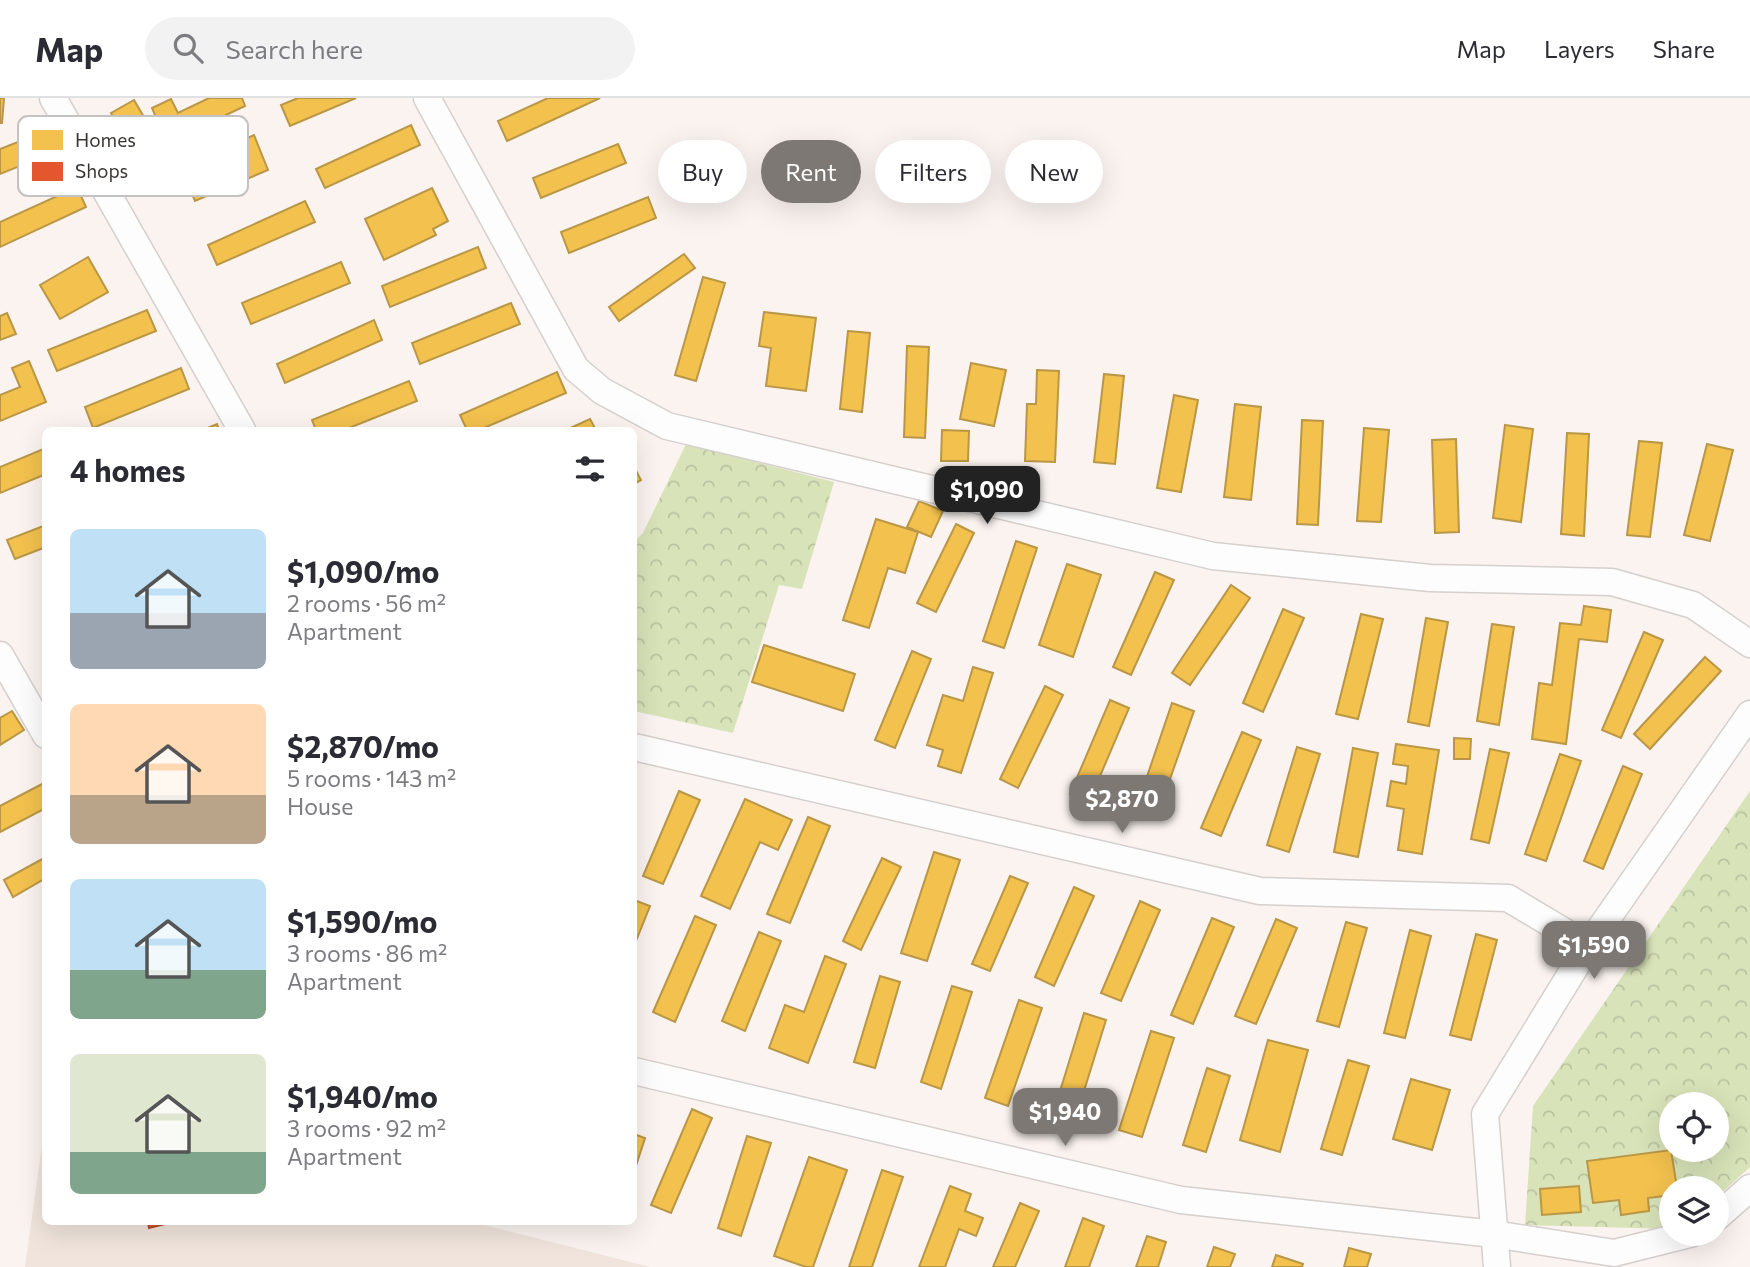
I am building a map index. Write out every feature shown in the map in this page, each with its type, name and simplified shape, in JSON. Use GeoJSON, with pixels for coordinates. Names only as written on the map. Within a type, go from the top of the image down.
{"type":"FeatureCollection","features":[{"type":"Feature","properties":{"kind":"street"},"geometry":{"type":"LineString","coordinates":[[52,98],[62,116]]}},
{"type":"Feature","properties":{"kind":"street"},"geometry":{"type":"LineString","coordinates":[[427,98],[576,369],[602,391],[667,426],[1213,556],[1430,578],[1612,582],[1693,605],[1750,644]]}},
{"type":"Feature","properties":{"kind":"street"},"geometry":{"type":"LineString","coordinates":[[108,196],[240,427]]}},
{"type":"Feature","properties":{"kind":"street"},"geometry":{"type":"LineString","coordinates":[[0,655],[42,728]]}},
{"type":"Feature","properties":{"kind":"street"},"geometry":{"type":"LineString","coordinates":[[1497,1267],[1485,1114],[1588,946],[1750,714]]}},
{"type":"Feature","properties":{"kind":"street"},"geometry":{"type":"LineString","coordinates":[[637,748],[1260,891],[1508,898],[1588,946]]}},
{"type":"Feature","properties":{"kind":"street"},"geometry":{"type":"LineString","coordinates":[[637,1072],[1181,1200],[1494,1234],[1614,1253],[1659,1242]]}},
{"type":"Feature","properties":{"kind":"street"},"geometry":{"type":"LineString","coordinates":[[1729,1206],[1750,1188]]}},
{"type":"Feature","properties":{"kind":"shaded area"},"geometry":{"type":"Polygon","coordinates":[[[42,1145],[42,1225],[484,1225],[650,1267],[25,1267],[42,1145]]]}},
{"type":"Feature","properties":{"kind":"green space"},"geometry":{"type":"Polygon","coordinates":[[[686,444],[834,482],[802,589],[779,585],[733,733],[637,712],[637,539],[643,533],[686,444]]]}},
{"type":"Feature","properties":{"kind":"green space"},"geometry":{"type":"Polygon","coordinates":[[[1750,791],[1750,1167],[1729,1186],[1729,1176],[1659,1176],[1659,1229],[1525,1225],[1533,1106],[1750,791]]]}},
{"type":"Feature","properties":{"kind":"building: Homes"},"geometry":{"type":"Polygon","coordinates":[[[0,98],[4,98],[2,123],[0,123],[0,98]]]}},
{"type":"Feature","properties":{"kind":"building: Homes"},"geometry":{"type":"Polygon","coordinates":[[[209,98],[242,98],[245,106],[227,116],[155,116],[152,108],[171,99],[178,113],[209,98]]]}},
{"type":"Feature","properties":{"kind":"building: Homes"},"geometry":{"type":"Polygon","coordinates":[[[298,98],[356,98],[290,126],[281,105],[298,98]]]}},
{"type":"Feature","properties":{"kind":"building: Homes"},"geometry":{"type":"Polygon","coordinates":[[[548,98],[600,98],[507,141],[498,121],[548,98]]]}},
{"type":"Feature","properties":{"kind":"building: Homes"},"geometry":{"type":"Polygon","coordinates":[[[134,100],[143,116],[113,116],[111,113],[134,100]]]}},
{"type":"Feature","properties":{"kind":"building: Homes"},"geometry":{"type":"Polygon","coordinates":[[[411,125],[420,145],[325,188],[316,169],[411,125]]]}},
{"type":"Feature","properties":{"kind":"building: Homes"},"geometry":{"type":"Polygon","coordinates":[[[254,135],[268,170],[248,178],[248,138],[254,135]]]}},
{"type":"Feature","properties":{"kind":"building: Homes"},"geometry":{"type":"Polygon","coordinates":[[[18,142],[18,167],[0,174],[0,149],[18,142]]]}},
{"type":"Feature","properties":{"kind":"building: Homes"},"geometry":{"type":"Polygon","coordinates":[[[618,144],[626,163],[541,198],[533,178],[618,144]]]}},
{"type":"Feature","properties":{"kind":"building: Homes"},"geometry":{"type":"Polygon","coordinates":[[[432,188],[448,221],[433,229],[436,235],[384,260],[365,219],[432,188]]]}},
{"type":"Feature","properties":{"kind":"building: Homes"},"geometry":{"type":"Polygon","coordinates":[[[57,196],[81,196],[86,207],[0,247],[0,222],[57,196]]]}},
{"type":"Feature","properties":{"kind":"building: Homes"},"geometry":{"type":"Polygon","coordinates":[[[193,196],[207,196],[195,201],[193,196]]]}},
{"type":"Feature","properties":{"kind":"building: Homes"},"geometry":{"type":"Polygon","coordinates":[[[648,197],[656,218],[569,253],[561,232],[648,197]]]}},
{"type":"Feature","properties":{"kind":"building: Homes"},"geometry":{"type":"Polygon","coordinates":[[[305,201],[315,222],[217,265],[208,245],[305,201]]]}},
{"type":"Feature","properties":{"kind":"building: Homes"},"geometry":{"type":"Polygon","coordinates":[[[478,247],[486,268],[390,307],[382,286],[478,247]]]}},
{"type":"Feature","properties":{"kind":"building: Homes"},"geometry":{"type":"Polygon","coordinates":[[[684,254],[695,268],[619,321],[609,307],[684,254]]]}},
{"type":"Feature","properties":{"kind":"building: Homes"},"geometry":{"type":"Polygon","coordinates":[[[88,257],[108,292],[60,319],[40,285],[88,257]]]}},
{"type":"Feature","properties":{"kind":"building: Homes"},"geometry":{"type":"Polygon","coordinates":[[[341,262],[350,283],[251,324],[242,303],[341,262]]]}},
{"type":"Feature","properties":{"kind":"building: Homes"},"geometry":{"type":"Polygon","coordinates":[[[703,277],[725,283],[696,381],[675,375],[703,277]]]}},
{"type":"Feature","properties":{"kind":"building: Homes"},"geometry":{"type":"Polygon","coordinates":[[[511,303],[520,324],[420,364],[412,343],[511,303]]]}},
{"type":"Feature","properties":{"kind":"building: Homes"},"geometry":{"type":"Polygon","coordinates":[[[147,310],[156,331],[57,371],[48,350],[147,310]]]}},
{"type":"Feature","properties":{"kind":"building: Homes"},"geometry":{"type":"Polygon","coordinates":[[[764,312],[816,318],[806,391],[766,386],[771,348],[759,346],[764,312]]]}},
{"type":"Feature","properties":{"kind":"building: Homes"},"geometry":{"type":"Polygon","coordinates":[[[7,313],[16,334],[0,340],[0,316],[7,313]]]}},
{"type":"Feature","properties":{"kind":"building: Homes"},"geometry":{"type":"Polygon","coordinates":[[[374,320],[382,340],[285,383],[277,364],[374,320]]]}},
{"type":"Feature","properties":{"kind":"building: Homes"},"geometry":{"type":"Polygon","coordinates":[[[848,331],[870,333],[862,412],[840,409],[848,331]]]}},
{"type":"Feature","properties":{"kind":"building: Homes"},"geometry":{"type":"Polygon","coordinates":[[[907,346],[929,347],[925,438],[904,437],[907,346]]]}},
{"type":"Feature","properties":{"kind":"building: Homes"},"geometry":{"type":"Polygon","coordinates":[[[29,361],[46,402],[0,421],[0,395],[20,387],[12,368],[29,361]]]}},
{"type":"Feature","properties":{"kind":"building: Homes"},"geometry":{"type":"Polygon","coordinates":[[[971,363],[1006,370],[994,426],[960,419],[971,363]]]}},
{"type":"Feature","properties":{"kind":"building: Homes"},"geometry":{"type":"Polygon","coordinates":[[[181,368],[189,389],[95,427],[93,427],[85,407],[181,368]]]}},
{"type":"Feature","properties":{"kind":"building: Homes"},"geometry":{"type":"Polygon","coordinates":[[[1037,370],[1059,371],[1055,462],[1025,461],[1027,404],[1036,404],[1037,370]]]}},
{"type":"Feature","properties":{"kind":"building: Homes"},"geometry":{"type":"Polygon","coordinates":[[[557,372],[566,393],[486,427],[466,427],[460,415],[557,372]]]}},
{"type":"Feature","properties":{"kind":"building: Homes"},"geometry":{"type":"Polygon","coordinates":[[[1104,374],[1124,376],[1115,464],[1094,462],[1104,374]]]}},
{"type":"Feature","properties":{"kind":"building: Homes"},"geometry":{"type":"Polygon","coordinates":[[[409,381],[417,401],[352,427],[315,427],[312,420],[409,381]]]}},
{"type":"Feature","properties":{"kind":"building: Homes"},"geometry":{"type":"Polygon","coordinates":[[[1174,395],[1198,400],[1181,492],[1157,488],[1174,395]]]}},
{"type":"Feature","properties":{"kind":"building: Homes"},"geometry":{"type":"Polygon","coordinates":[[[1235,404],[1261,407],[1251,500],[1224,497],[1235,404]]]}},
{"type":"Feature","properties":{"kind":"building: Homes"},"geometry":{"type":"Polygon","coordinates":[[[590,419],[594,427],[573,427],[590,419]]]}},
{"type":"Feature","properties":{"kind":"building: Homes"},"geometry":{"type":"Polygon","coordinates":[[[1302,420],[1323,421],[1318,525],[1297,524],[1302,420]]]}},
{"type":"Feature","properties":{"kind":"building: Homes"},"geometry":{"type":"Polygon","coordinates":[[[1505,425],[1533,429],[1521,522],[1493,518],[1505,425]]]}},
{"type":"Feature","properties":{"kind":"building: Homes"},"geometry":{"type":"Polygon","coordinates":[[[1364,428],[1389,430],[1381,522],[1357,521],[1364,428]]]}},
{"type":"Feature","properties":{"kind":"building: Homes"},"geometry":{"type":"Polygon","coordinates":[[[942,430],[969,431],[968,461],[941,461],[942,430]]]}},
{"type":"Feature","properties":{"kind":"building: Homes"},"geometry":{"type":"Polygon","coordinates":[[[1567,433],[1589,434],[1584,536],[1561,534],[1567,433]]]}},
{"type":"Feature","properties":{"kind":"building: Homes"},"geometry":{"type":"Polygon","coordinates":[[[1456,439],[1459,532],[1435,533],[1432,440],[1456,439]]]}},
{"type":"Feature","properties":{"kind":"building: Homes"},"geometry":{"type":"Polygon","coordinates":[[[1639,441],[1662,443],[1650,537],[1627,535],[1639,441]]]}},
{"type":"Feature","properties":{"kind":"building: Homes"},"geometry":{"type":"Polygon","coordinates":[[[1707,444],[1733,450],[1710,541],[1684,535],[1707,444]]]}},
{"type":"Feature","properties":{"kind":"building: Homes"},"geometry":{"type":"Polygon","coordinates":[[[42,450],[42,476],[0,493],[0,467],[42,450]]]}},
{"type":"Feature","properties":{"kind":"building: Homes"},"geometry":{"type":"Polygon","coordinates":[[[919,501],[943,511],[931,537],[907,527],[919,501]]]}},
{"type":"Feature","properties":{"kind":"building: Homes"},"geometry":{"type":"Polygon","coordinates":[[[876,519],[918,532],[905,573],[888,568],[869,628],[843,620],[876,519]]]}},
{"type":"Feature","properties":{"kind":"building: Homes"},"geometry":{"type":"Polygon","coordinates":[[[956,524],[974,533],[936,612],[917,603],[956,524]]]}},
{"type":"Feature","properties":{"kind":"building: Homes"},"geometry":{"type":"Polygon","coordinates":[[[42,527],[42,549],[15,559],[7,540],[42,527]]]}},
{"type":"Feature","properties":{"kind":"building: Homes"},"geometry":{"type":"Polygon","coordinates":[[[1016,541],[1037,548],[1004,648],[983,641],[1016,541]]]}},
{"type":"Feature","properties":{"kind":"building: Homes"},"geometry":{"type":"Polygon","coordinates":[[[1067,564],[1101,575],[1073,657],[1039,645],[1067,564]]]}},
{"type":"Feature","properties":{"kind":"building: Homes"},"geometry":{"type":"Polygon","coordinates":[[[1155,572],[1174,580],[1131,675],[1113,667],[1155,572]]]}},
{"type":"Feature","properties":{"kind":"building: Homes"},"geometry":{"type":"Polygon","coordinates":[[[1231,585],[1250,598],[1190,685],[1172,673],[1231,585]]]}},
{"type":"Feature","properties":{"kind":"building: Homes"},"geometry":{"type":"Polygon","coordinates":[[[1584,606],[1611,610],[1607,642],[1579,639],[1566,744],[1532,739],[1539,683],[1552,685],[1560,623],[1581,625],[1584,606]]]}},
{"type":"Feature","properties":{"kind":"building: Homes"},"geometry":{"type":"Polygon","coordinates":[[[1283,609],[1304,618],[1263,712],[1243,703],[1283,609]]]}},
{"type":"Feature","properties":{"kind":"building: Homes"},"geometry":{"type":"Polygon","coordinates":[[[1361,614],[1383,619],[1358,719],[1336,714],[1361,614]]]}},
{"type":"Feature","properties":{"kind":"building: Homes"},"geometry":{"type":"Polygon","coordinates":[[[1426,618],[1448,622],[1429,726],[1408,722],[1426,618]]]}},
{"type":"Feature","properties":{"kind":"building: Homes"},"geometry":{"type":"Polygon","coordinates":[[[1492,624],[1514,627],[1499,725],[1477,721],[1492,624]]]}},
{"type":"Feature","properties":{"kind":"building: Homes"},"geometry":{"type":"Polygon","coordinates":[[[1644,632],[1663,640],[1621,738],[1602,730],[1644,632]]]}},
{"type":"Feature","properties":{"kind":"building: Homes"},"geometry":{"type":"Polygon","coordinates":[[[764,645],[855,674],[843,711],[752,682],[764,645]]]}},
{"type":"Feature","properties":{"kind":"building: Homes"},"geometry":{"type":"Polygon","coordinates":[[[912,651],[931,659],[895,748],[875,740],[912,651]]]}},
{"type":"Feature","properties":{"kind":"building: Homes"},"geometry":{"type":"Polygon","coordinates":[[[1705,657],[1721,671],[1650,749],[1634,734],[1705,657]]]}},
{"type":"Feature","properties":{"kind":"building: Homes"},"geometry":{"type":"Polygon","coordinates":[[[973,667],[993,673],[961,773],[938,766],[943,750],[927,745],[943,695],[963,701],[973,667]]]}},
{"type":"Feature","properties":{"kind":"building: Homes"},"geometry":{"type":"Polygon","coordinates":[[[1045,686],[1063,695],[1018,788],[1000,779],[1045,686]]]}},
{"type":"Feature","properties":{"kind":"building: Homes"},"geometry":{"type":"Polygon","coordinates":[[[1110,700],[1129,708],[1089,802],[1070,794],[1110,700]]]}},
{"type":"Feature","properties":{"kind":"building: Homes"},"geometry":{"type":"Polygon","coordinates":[[[1172,703],[1194,711],[1159,810],[1138,803],[1172,703]]]}},
{"type":"Feature","properties":{"kind":"building: Homes"},"geometry":{"type":"Polygon","coordinates":[[[12,711],[24,730],[0,745],[0,718],[12,711]]]}},
{"type":"Feature","properties":{"kind":"building: Homes"},"geometry":{"type":"Polygon","coordinates":[[[1242,732],[1261,740],[1221,836],[1201,828],[1242,732]]]}},
{"type":"Feature","properties":{"kind":"building: Homes"},"geometry":{"type":"Polygon","coordinates":[[[1454,738],[1471,739],[1470,759],[1454,759],[1454,738]]]}},
{"type":"Feature","properties":{"kind":"building: Homes"},"geometry":{"type":"Polygon","coordinates":[[[1396,744],[1439,750],[1422,854],[1398,850],[1404,809],[1387,806],[1391,781],[1406,784],[1408,766],[1393,764],[1396,744]]]}},
{"type":"Feature","properties":{"kind":"building: Homes"},"geometry":{"type":"Polygon","coordinates":[[[1297,747],[1320,754],[1289,852],[1267,845],[1297,747]]]}},
{"type":"Feature","properties":{"kind":"building: Homes"},"geometry":{"type":"Polygon","coordinates":[[[1353,748],[1378,753],[1358,857],[1334,852],[1353,748]]]}},
{"type":"Feature","properties":{"kind":"building: Homes"},"geometry":{"type":"Polygon","coordinates":[[[1490,749],[1509,753],[1489,843],[1471,839],[1490,749]]]}},
{"type":"Feature","properties":{"kind":"building: Homes"},"geometry":{"type":"Polygon","coordinates":[[[1560,754],[1581,761],[1546,861],[1525,854],[1560,754]]]}},
{"type":"Feature","properties":{"kind":"building: Homes"},"geometry":{"type":"Polygon","coordinates":[[[1623,766],[1642,774],[1603,869],[1584,861],[1623,766]]]}},
{"type":"Feature","properties":{"kind":"building: Homes"},"geometry":{"type":"Polygon","coordinates":[[[42,784],[42,810],[0,832],[0,806],[42,784]]]}},
{"type":"Feature","properties":{"kind":"building: Homes"},"geometry":{"type":"Polygon","coordinates":[[[679,791],[700,800],[663,884],[643,876],[679,791]]]}},
{"type":"Feature","properties":{"kind":"building: Homes"},"geometry":{"type":"Polygon","coordinates":[[[745,799],[792,820],[778,850],[760,842],[730,909],[701,896],[745,799]]]}},
{"type":"Feature","properties":{"kind":"building: Homes"},"geometry":{"type":"Polygon","coordinates":[[[808,817],[830,826],[790,923],[767,914],[808,817]]]}},
{"type":"Feature","properties":{"kind":"building: Homes"},"geometry":{"type":"Polygon","coordinates":[[[934,852],[960,860],[927,961],[901,953],[934,852]]]}},
{"type":"Feature","properties":{"kind":"building: Homes"},"geometry":{"type":"Polygon","coordinates":[[[882,858],[901,867],[861,950],[843,941],[882,858]]]}},
{"type":"Feature","properties":{"kind":"building: Homes"},"geometry":{"type":"Polygon","coordinates":[[[42,859],[42,880],[13,897],[4,880],[42,859]]]}},
{"type":"Feature","properties":{"kind":"building: Homes"},"geometry":{"type":"Polygon","coordinates":[[[1010,876],[1028,883],[990,971],[972,964],[1010,876]]]}},
{"type":"Feature","properties":{"kind":"building: Homes"},"geometry":{"type":"Polygon","coordinates":[[[1074,887],[1094,896],[1054,986],[1035,977],[1074,887]]]}},
{"type":"Feature","properties":{"kind":"building: Homes"},"geometry":{"type":"Polygon","coordinates":[[[637,901],[650,906],[637,938],[637,901]]]}},
{"type":"Feature","properties":{"kind":"building: Homes"},"geometry":{"type":"Polygon","coordinates":[[[1140,901],[1160,910],[1121,1001],[1101,993],[1140,901]]]}},
{"type":"Feature","properties":{"kind":"building: Homes"},"geometry":{"type":"Polygon","coordinates":[[[695,916],[716,925],[675,1022],[653,1012],[695,916]]]}},
{"type":"Feature","properties":{"kind":"building: Homes"},"geometry":{"type":"Polygon","coordinates":[[[1212,918],[1234,927],[1193,1024],[1171,1015],[1212,918]]]}},
{"type":"Feature","properties":{"kind":"building: Homes"},"geometry":{"type":"Polygon","coordinates":[[[1276,919],[1297,928],[1256,1024],[1235,1016],[1276,919]]]}},
{"type":"Feature","properties":{"kind":"building: Homes"},"geometry":{"type":"Polygon","coordinates":[[[1346,922],[1367,928],[1339,1027],[1317,1021],[1346,922]]]}},
{"type":"Feature","properties":{"kind":"building: Homes"},"geometry":{"type":"Polygon","coordinates":[[[1410,930],[1431,936],[1405,1038],[1384,1033],[1410,930]]]}},
{"type":"Feature","properties":{"kind":"building: Homes"},"geometry":{"type":"Polygon","coordinates":[[[759,932],[781,941],[745,1031],[722,1021],[759,932]]]}},
{"type":"Feature","properties":{"kind":"building: Homes"},"geometry":{"type":"Polygon","coordinates":[[[1476,934],[1497,940],[1471,1040],[1450,1035],[1476,934]]]}},
{"type":"Feature","properties":{"kind":"building: Homes"},"geometry":{"type":"Polygon","coordinates":[[[825,956],[846,964],[808,1063],[769,1048],[785,1005],[804,1012],[825,956]]]}},
{"type":"Feature","properties":{"kind":"building: Homes"},"geometry":{"type":"Polygon","coordinates":[[[880,976],[900,982],[875,1068],[854,1062],[880,976]]]}},
{"type":"Feature","properties":{"kind":"building: Homes"},"geometry":{"type":"Polygon","coordinates":[[[952,986],[972,992],[941,1089],[921,1082],[952,986]]]}},
{"type":"Feature","properties":{"kind":"building: Homes"},"geometry":{"type":"Polygon","coordinates":[[[1019,1000],[1042,1008],[1008,1106],[985,1098],[1019,1000]]]}},
{"type":"Feature","properties":{"kind":"building: Homes"},"geometry":{"type":"Polygon","coordinates":[[[1084,1013],[1106,1020],[1075,1120],[1053,1114],[1084,1013]]]}},
{"type":"Feature","properties":{"kind":"building: Homes"},"geometry":{"type":"Polygon","coordinates":[[[1151,1031],[1174,1038],[1142,1137],[1119,1130],[1151,1031]]]}},
{"type":"Feature","properties":{"kind":"building: Homes"},"geometry":{"type":"Polygon","coordinates":[[[1268,1040],[1308,1050],[1280,1152],[1240,1140],[1268,1040]]]}},
{"type":"Feature","properties":{"kind":"building: Homes"},"geometry":{"type":"Polygon","coordinates":[[[1348,1060],[1369,1066],[1342,1155],[1321,1149],[1348,1060]]]}},
{"type":"Feature","properties":{"kind":"building: Homes"},"geometry":{"type":"Polygon","coordinates":[[[1207,1068],[1230,1076],[1206,1152],[1183,1145],[1207,1068]]]}},
{"type":"Feature","properties":{"kind":"building: Homes"},"geometry":{"type":"Polygon","coordinates":[[[1411,1079],[1450,1090],[1432,1150],[1393,1139],[1411,1079]]]}},
{"type":"Feature","properties":{"kind":"building: Homes"},"geometry":{"type":"Polygon","coordinates":[[[692,1109],[712,1118],[671,1213],[651,1205],[692,1109]]]}},
{"type":"Feature","properties":{"kind":"building: Homes"},"geometry":{"type":"Polygon","coordinates":[[[637,1135],[645,1138],[637,1163],[637,1135]]]}},
{"type":"Feature","properties":{"kind":"building: Homes"},"geometry":{"type":"Polygon","coordinates":[[[747,1136],[771,1143],[741,1236],[718,1228],[747,1136]]]}},
{"type":"Feature","properties":{"kind":"building: Homes"},"geometry":{"type":"Polygon","coordinates":[[[1659,1152],[1659,1162],[1673,1162],[1675,1176],[1659,1176],[1659,1197],[1648,1198],[1649,1211],[1621,1215],[1619,1200],[1593,1203],[1587,1161],[1659,1152]]]}},
{"type":"Feature","properties":{"kind":"building: Homes"},"geometry":{"type":"Polygon","coordinates":[[[809,1157],[847,1170],[813,1267],[774,1256],[809,1157]]]}},
{"type":"Feature","properties":{"kind":"building: Homes"},"geometry":{"type":"Polygon","coordinates":[[[882,1170],[903,1177],[872,1267],[849,1267],[882,1170]]]}},
{"type":"Feature","properties":{"kind":"building: Homes"},"geometry":{"type":"Polygon","coordinates":[[[950,1186],[971,1194],[965,1211],[983,1218],[976,1236],[959,1229],[945,1267],[919,1267],[950,1186]]]}},
{"type":"Feature","properties":{"kind":"building: Homes"},"geometry":{"type":"Polygon","coordinates":[[[1579,1186],[1581,1212],[1542,1215],[1540,1189],[1579,1186]]]}},
{"type":"Feature","properties":{"kind":"building: Homes"},"geometry":{"type":"Polygon","coordinates":[[[1020,1203],[1039,1211],[1015,1267],[993,1267],[1020,1203]]]}},
{"type":"Feature","properties":{"kind":"building: Homes"},"geometry":{"type":"Polygon","coordinates":[[[1083,1218],[1104,1226],[1089,1267],[1065,1267],[1083,1218]]]}},
{"type":"Feature","properties":{"kind":"building: Homes"},"geometry":{"type":"Polygon","coordinates":[[[1147,1236],[1166,1242],[1158,1267],[1136,1267],[1147,1236]]]}},
{"type":"Feature","properties":{"kind":"building: Homes"},"geometry":{"type":"Polygon","coordinates":[[[1214,1247],[1235,1254],[1230,1267],[1207,1267],[1214,1247]]]}},
{"type":"Feature","properties":{"kind":"building: Homes"},"geometry":{"type":"Polygon","coordinates":[[[1349,1248],[1371,1254],[1367,1267],[1344,1267],[1349,1248]]]}},
{"type":"Feature","properties":{"kind":"building: Homes"},"geometry":{"type":"Polygon","coordinates":[[[1276,1255],[1303,1264],[1302,1267],[1272,1267],[1276,1255]]]}}]}
